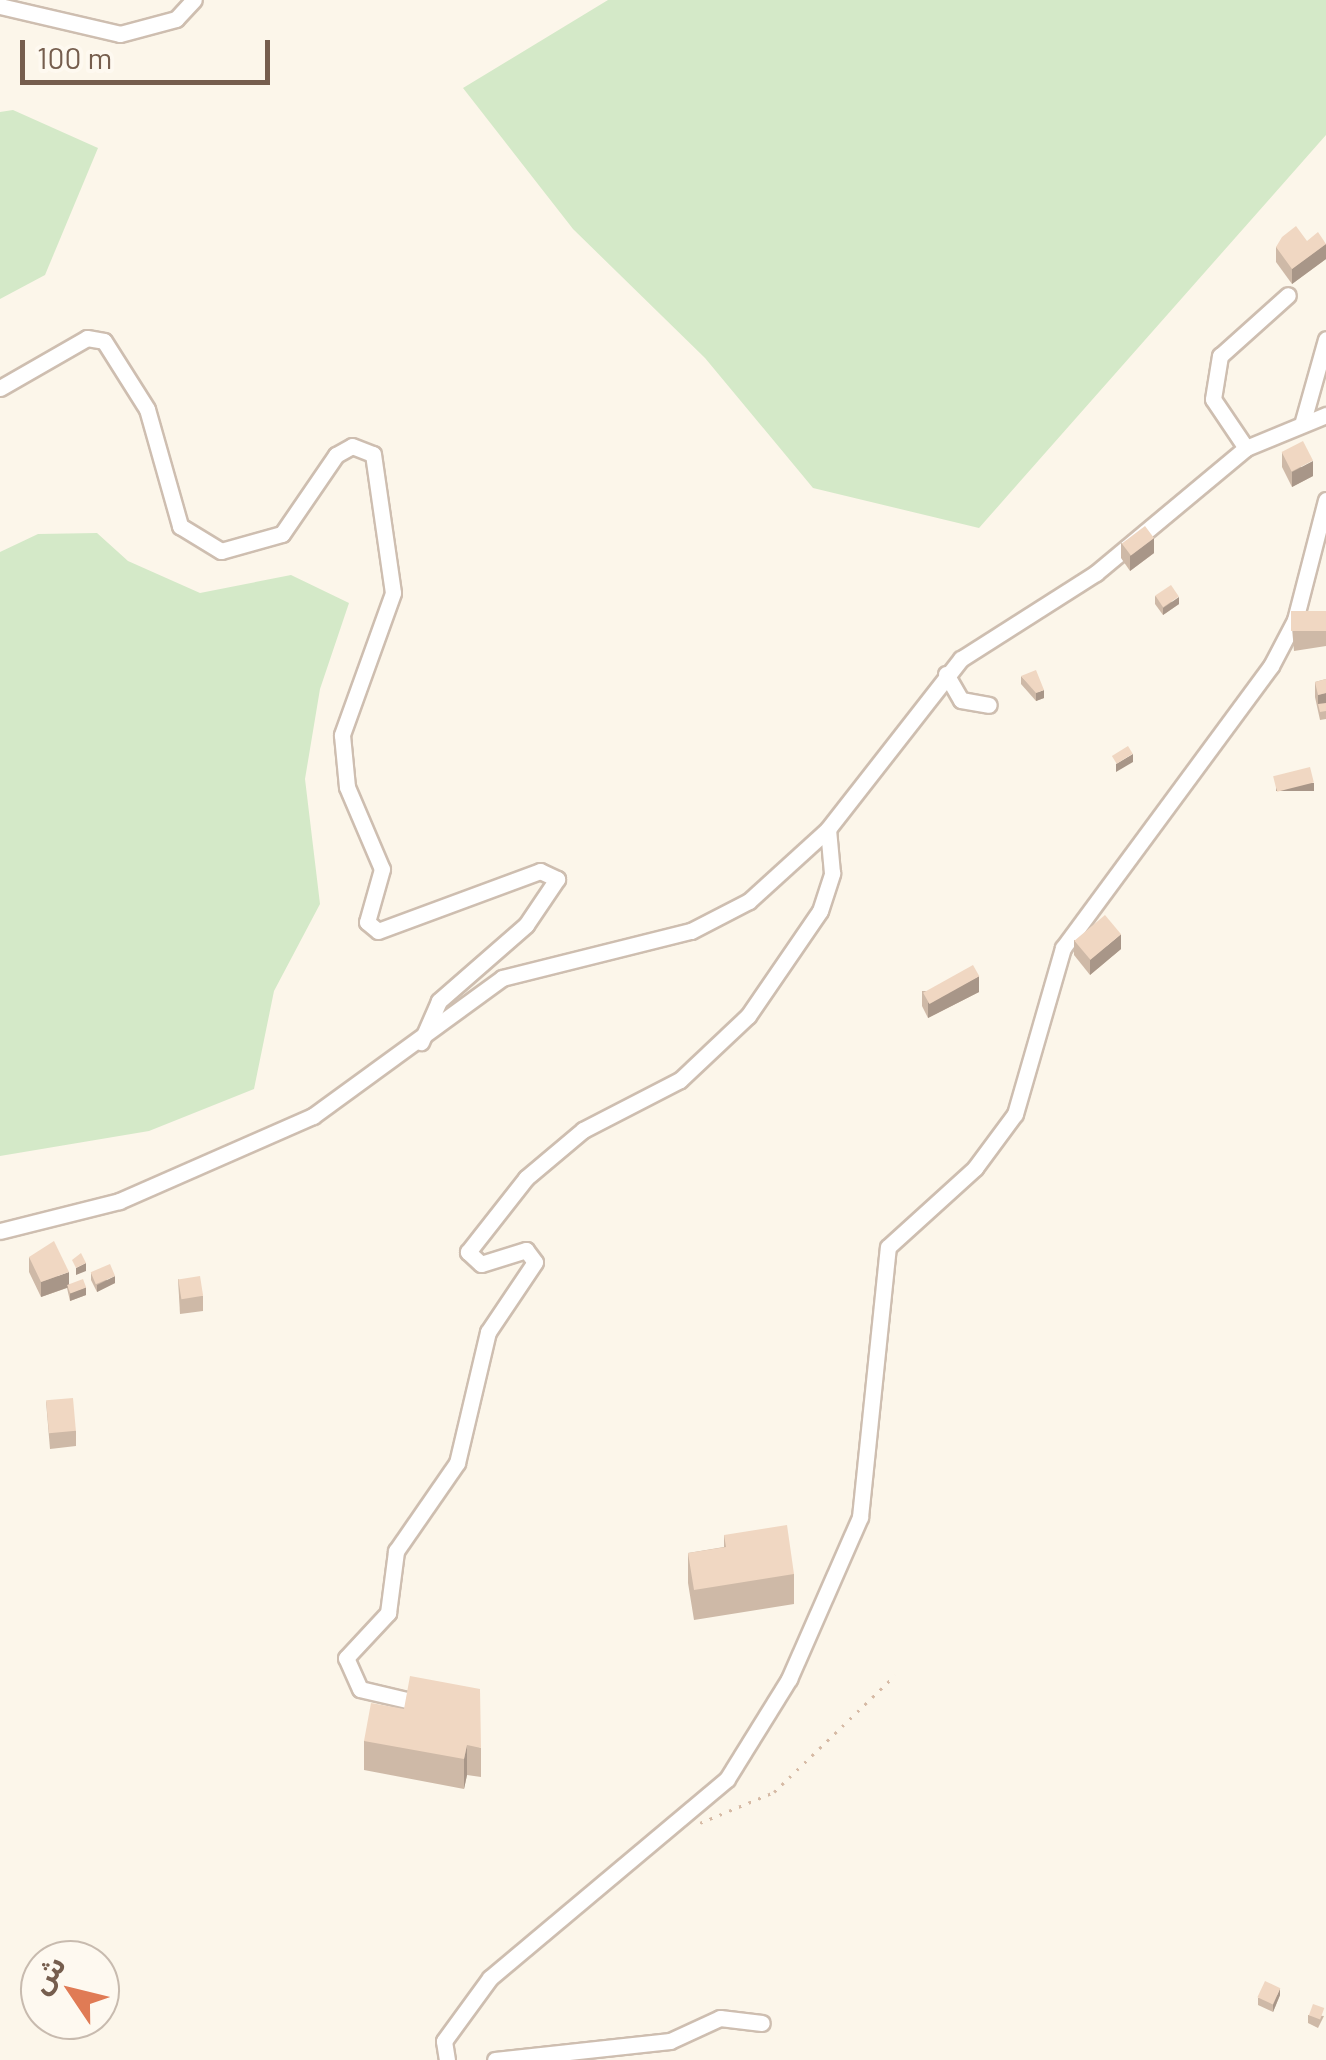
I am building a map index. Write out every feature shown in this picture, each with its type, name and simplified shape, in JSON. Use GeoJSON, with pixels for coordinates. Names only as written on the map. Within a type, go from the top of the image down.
{"type":"FeatureCollection","features":[{"type":"Feature","properties":{"kind":"street"},"geometry":{"type":"LineString","coordinates":[[0,6],[120,34],[151,31],[194,0]]}},
{"type":"Feature","properties":{"kind":"street"},"geometry":{"type":"LineString","coordinates":[[1246,448],[1213,400],[1220,356],[1288,295]]}},
{"type":"Feature","properties":{"kind":"street"},"geometry":{"type":"LineString","coordinates":[[0,388],[87,338],[104,340],[148,408],[180,526],[221,551],[282,534],[336,455],[352,446],[373,454],[393,593],[342,734],[347,788],[382,869],[367,922],[378,932],[496,882],[540,871],[556,878],[526,925],[439,1001],[421,1042]]}},
{"type":"Feature","properties":{"kind":"street"},"geometry":{"type":"LineString","coordinates":[[1302,421],[1326,340]]}},
{"type":"Feature","properties":{"kind":"street"},"geometry":{"type":"LineString","coordinates":[[0,1231],[119,1202],[313,1116],[533,965],[720,919],[828,829],[946,674],[1136,544],[1246,448],[1302,421],[1326,416]]}},
{"type":"Feature","properties":{"kind":"street"},"geometry":{"type":"LineString","coordinates":[[447,2060],[444,2041],[490,1978],[684,1821],[742,1760],[846,1566],[872,1450],[888,1247],[975,1168],[1014,1114],[1064,948],[1271,666],[1295,620],[1326,500]]}},
{"type":"Feature","properties":{"kind":"street"},"geometry":{"type":"LineString","coordinates":[[946,674],[961,700],[989,705]]}},
{"type":"Feature","properties":{"kind":"street"},"geometry":{"type":"LineString","coordinates":[[411,1701],[360,1689],[346,1658],[388,1613],[400,1542],[457,1463],[488,1332],[535,1262],[526,1250],[482,1264],[468,1252],[526,1178],[584,1130],[680,1080],[748,1016],[820,912],[832,873],[828,829]]}},
{"type":"Feature","properties":{"kind":"street"},"geometry":{"type":"LineString","coordinates":[[496,2060],[670,2041],[720,2018],[762,2023]]}},
{"type":"Feature","properties":{"kind":"path"},"geometry":{"type":"LineString","coordinates":[[684,1821],[774,1792],[894,1675]]}},
{"type":"Feature","properties":{"kind":"green space"},"geometry":{"type":"Polygon","coordinates":[[[608,0],[1326,0],[1326,135],[979,528],[813,488],[705,358],[573,229],[463,88],[608,0]]]}},
{"type":"Feature","properties":{"kind":"green space"},"geometry":{"type":"Polygon","coordinates":[[[13,110],[98,148],[45,275],[0,299],[0,112],[13,110]]]}},
{"type":"Feature","properties":{"kind":"green space"},"geometry":{"type":"Polygon","coordinates":[[[97,533],[128,561],[200,593],[291,575],[349,603],[320,689],[305,779],[320,904],[274,991],[254,1089],[149,1131],[0,1156],[0,552],[38,534],[97,533]]]}},
{"type":"Feature","properties":{"kind":"building"},"geometry":{"type":"Polygon","coordinates":[[[1296,226],[1307,241],[1318,232],[1326,244],[1292,269],[1276,247],[1296,226]]]}},
{"type":"Feature","properties":{"kind":"building"},"geometry":{"type":"Polygon","coordinates":[[[1303,441],[1313,461],[1292,471],[1282,452],[1303,441]]]}},
{"type":"Feature","properties":{"kind":"building"},"geometry":{"type":"Polygon","coordinates":[[[1145,526],[1154,538],[1131,555],[1122,543],[1145,526]]]}},
{"type":"Feature","properties":{"kind":"building"},"geometry":{"type":"Polygon","coordinates":[[[1171,585],[1179,597],[1163,607],[1155,596],[1171,585]]]}},
{"type":"Feature","properties":{"kind":"building"},"geometry":{"type":"Polygon","coordinates":[[[1291,611],[1326,611],[1326,631],[1291,631],[1291,611]]]}},
{"type":"Feature","properties":{"kind":"building"},"geometry":{"type":"Polygon","coordinates":[[[1036,670],[1044,690],[1036,693],[1021,676],[1036,670]]]}},
{"type":"Feature","properties":{"kind":"building"},"geometry":{"type":"Polygon","coordinates":[[[1326,679],[1326,693],[1318,695],[1315,682],[1326,679]]]}},
{"type":"Feature","properties":{"kind":"building"},"geometry":{"type":"Polygon","coordinates":[[[1128,746],[1133,754],[1117,764],[1112,756],[1128,746]]]}},
{"type":"Feature","properties":{"kind":"building"},"geometry":{"type":"Polygon","coordinates":[[[1310,767],[1314,783],[1277,792],[1273,776],[1310,767]]]}},
{"type":"Feature","properties":{"kind":"building"},"geometry":{"type":"Polygon","coordinates":[[[1105,915],[1121,934],[1090,960],[1074,941],[1105,915]]]}},
{"type":"Feature","properties":{"kind":"building"},"geometry":{"type":"Polygon","coordinates":[[[973,965],[979,976],[929,1004],[923,993],[973,965]]]}},
{"type":"Feature","properties":{"kind":"building"},"geometry":{"type":"Polygon","coordinates":[[[54,1241],[69,1272],[41,1282],[29,1257],[54,1241]]]}},
{"type":"Feature","properties":{"kind":"building"},"geometry":{"type":"Polygon","coordinates":[[[81,1253],[86,1263],[76,1268],[72,1260],[81,1253]]]}},
{"type":"Feature","properties":{"kind":"building"},"geometry":{"type":"Polygon","coordinates":[[[110,1264],[115,1276],[96,1284],[91,1272],[110,1264]]]}},
{"type":"Feature","properties":{"kind":"building"},"geometry":{"type":"Polygon","coordinates":[[[200,1276],[203,1296],[181,1299],[178,1279],[200,1276]]]}},
{"type":"Feature","properties":{"kind":"building"},"geometry":{"type":"Polygon","coordinates":[[[83,1279],[86,1287],[70,1293],[67,1285],[83,1279]]]}},
{"type":"Feature","properties":{"kind":"building"},"geometry":{"type":"Polygon","coordinates":[[[73,1398],[76,1431],[49,1433],[46,1400],[73,1398]]]}},
{"type":"Feature","properties":{"kind":"building"},"geometry":{"type":"Polygon","coordinates":[[[787,1525],[794,1574],[694,1590],[688,1553],[726,1547],[724,1535],[787,1525]]]}},
{"type":"Feature","properties":{"kind":"building"},"geometry":{"type":"Polygon","coordinates":[[[410,1676],[480,1689],[481,1748],[467,1745],[464,1759],[364,1741],[371,1703],[404,1709],[410,1676]]]}},
{"type":"Feature","properties":{"kind":"building"},"geometry":{"type":"Polygon","coordinates":[[[1265,1981],[1280,1988],[1273,2004],[1257,1997],[1265,1981]]]}},
{"type":"Feature","properties":{"kind":"building"},"geometry":{"type":"Polygon","coordinates":[[[1313,2004],[1324,2008],[1320,2019],[1309,2015],[1313,2004]]]}}]}
